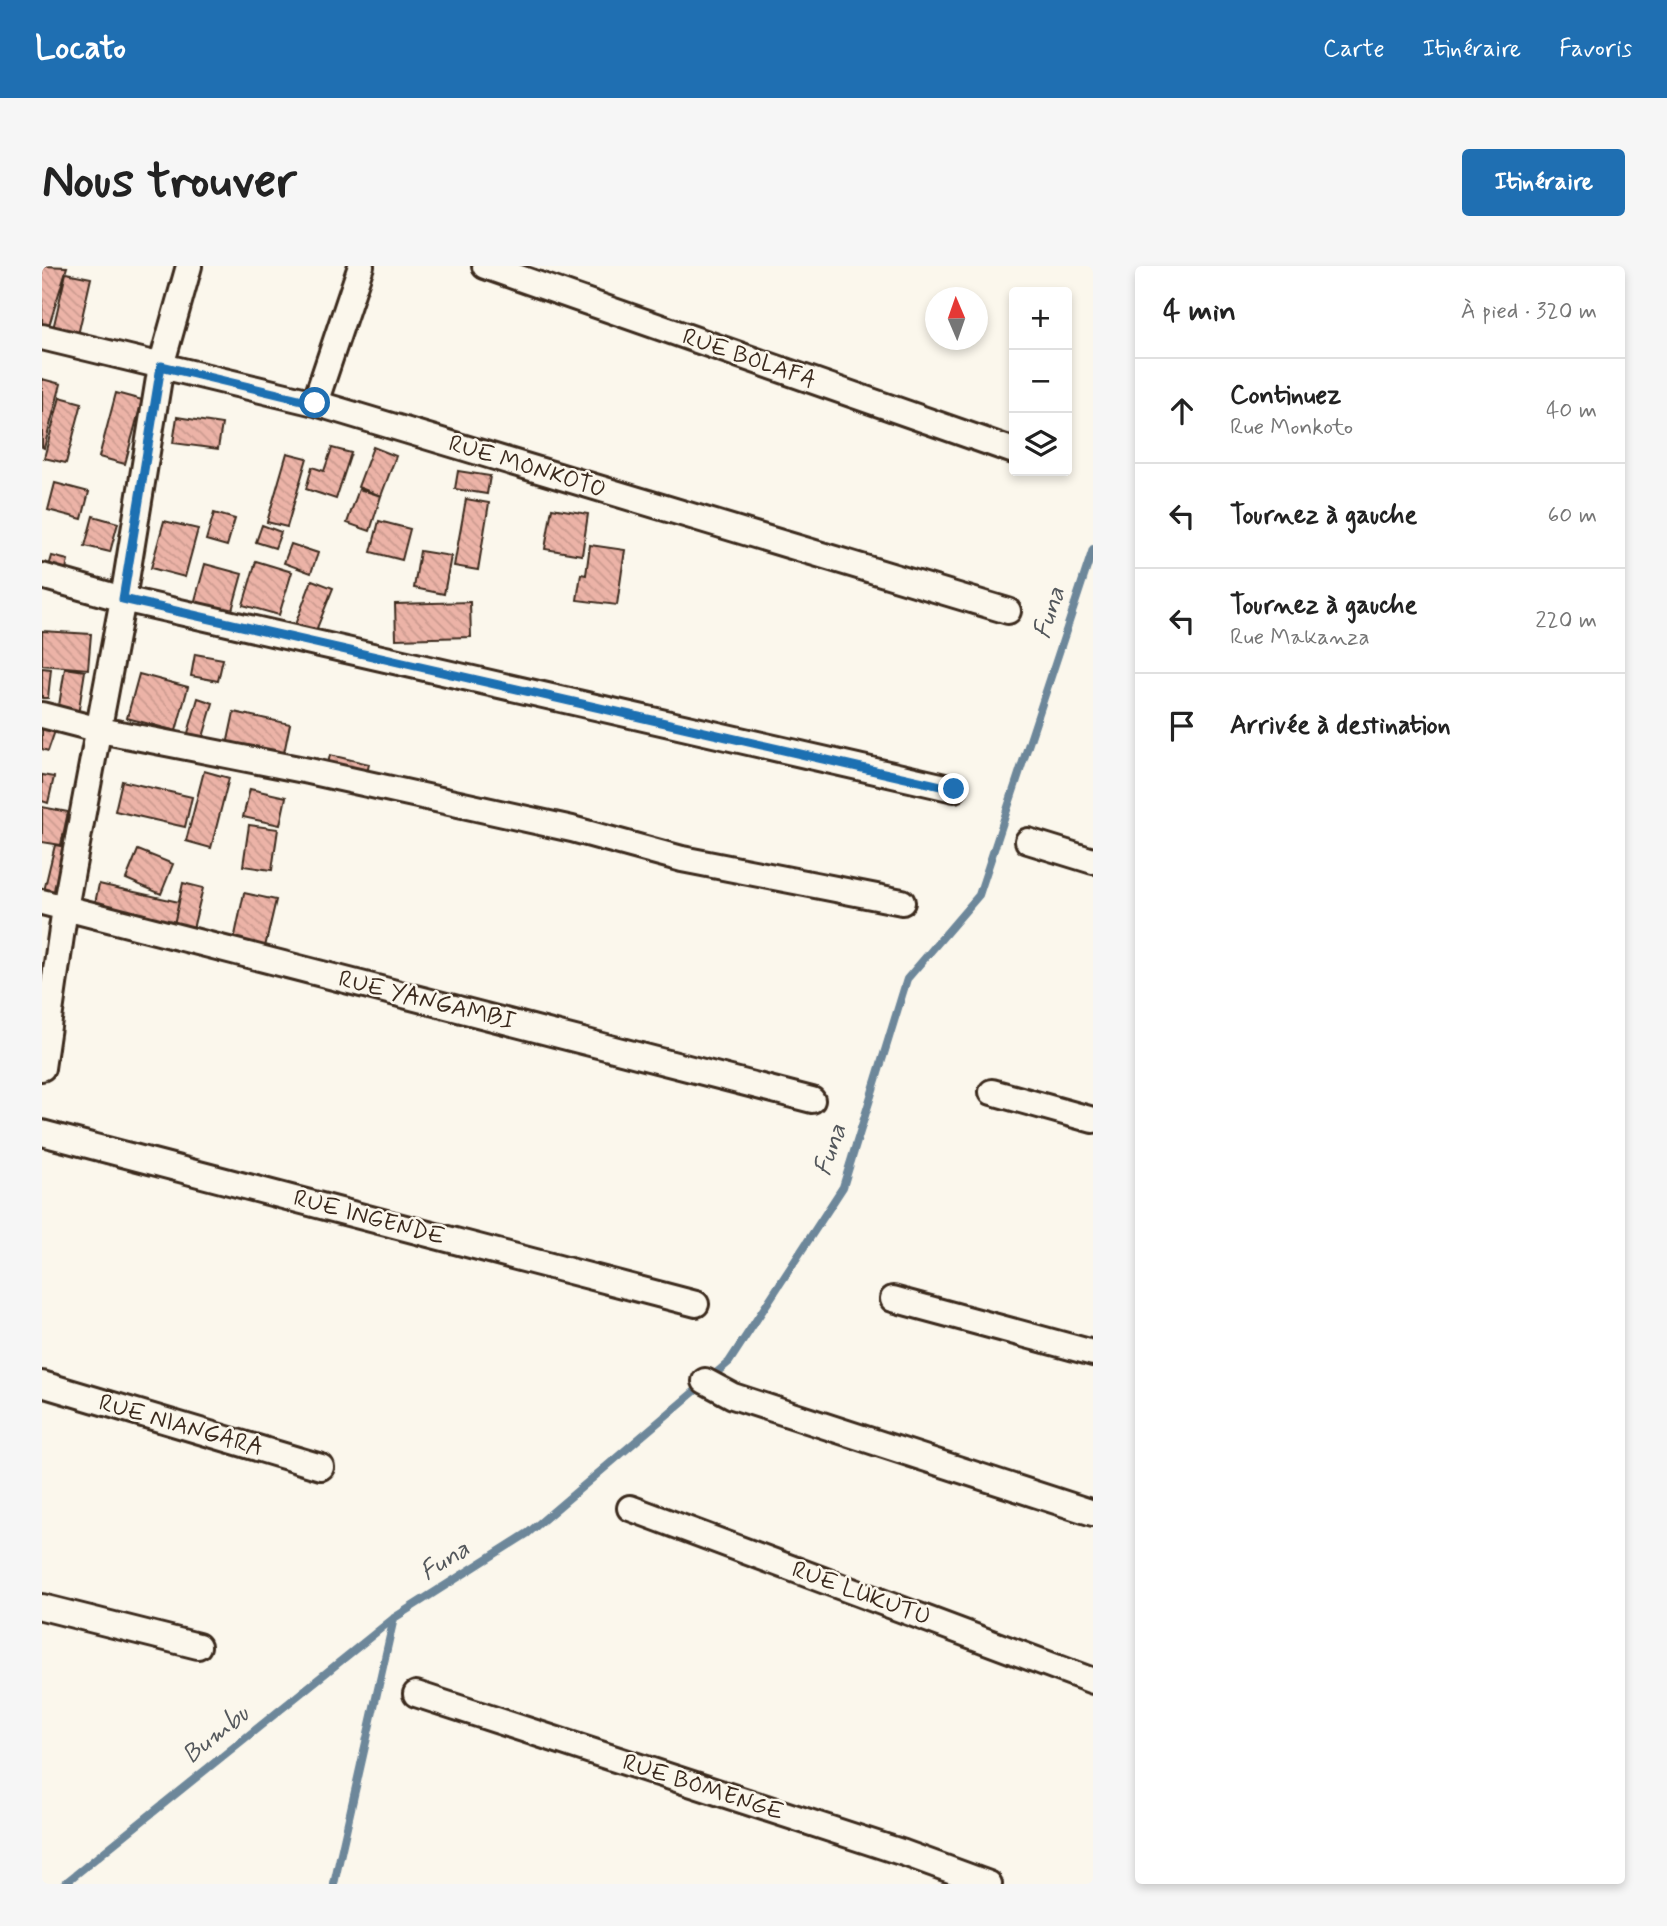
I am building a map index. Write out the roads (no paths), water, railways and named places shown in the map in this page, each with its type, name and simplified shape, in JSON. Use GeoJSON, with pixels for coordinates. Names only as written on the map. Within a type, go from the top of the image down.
{"type":"FeatureCollection","features":[{"type":"Feature","properties":{"kind":"street"},"geometry":{"type":"LineString","coordinates":[[42,1068],[53,905],[100,730],[161,366],[189,266]]}},
{"type":"Feature","properties":{"kind":"street"},"geometry":{"type":"LineString","coordinates":[[315,403],[361,266]]}},
{"type":"Feature","properties":{"kind":"street","name":"RUE BOLAFA"},"geometry":{"type":"LineString","coordinates":[[485,266],[1009,449]]}},
{"type":"Feature","properties":{"kind":"street","name":"RUE MONKOTO"},"geometry":{"type":"LineString","coordinates":[[42,337],[315,403],[1008,611]]}},
{"type":"Feature","properties":{"kind":"street"},"geometry":{"type":"LineString","coordinates":[[42,576],[123,599],[954,789]]}},
{"type":"Feature","properties":{"kind":"street"},"geometry":{"type":"LineString","coordinates":[[42,715],[100,730],[309,771],[572,829],[682,859],[902,902]]}},
{"type":"Feature","properties":{"kind":"street"},"geometry":{"type":"LineString","coordinates":[[1028,841],[1093,860]]}},
{"type":"Feature","properties":{"kind":"street","name":"RUE YANGAMBI"},"geometry":{"type":"LineString","coordinates":[[53,905],[812,1100]]}},
{"type":"Feature","properties":{"kind":"street"},"geometry":{"type":"LineString","coordinates":[[992,1092],[1093,1120]]}},
{"type":"Feature","properties":{"kind":"street","name":"RUE INGENDE"},"geometry":{"type":"LineString","coordinates":[[42,1133],[696,1304]]}},
{"type":"Feature","properties":{"kind":"street"},"geometry":{"type":"LineString","coordinates":[[893,1299],[1093,1353]]}},
{"type":"Feature","properties":{"kind":"street"},"geometry":{"type":"LineString","coordinates":[[705,1381],[733,1396],[1093,1513]]}},
{"type":"Feature","properties":{"kind":"street","name":"RUE NIANGARA"},"geometry":{"type":"LineString","coordinates":[[42,1384],[321,1466]]}},
{"type":"Feature","properties":{"kind":"street","name":"RUE LUKUTU"},"geometry":{"type":"LineString","coordinates":[[630,1508],[1093,1681]]}},
{"type":"Feature","properties":{"kind":"street"},"geometry":{"type":"LineString","coordinates":[[42,1607],[198,1646]]}},
{"type":"Feature","properties":{"kind":"street","name":"RUE BOMENGE"},"geometry":{"type":"LineString","coordinates":[[416,1694],[904,1853],[989,1884]]}},
{"type":"Feature","properties":{"kind":"waterway","name":"Funa"},"geometry":{"type":"LineString","coordinates":[[64,1884],[394,1618],[528,1533],[729,1362],[843,1187],[907,979],[979,895],[1093,549]]}},
{"type":"Feature","properties":{"kind":"waterway"},"geometry":{"type":"LineString","coordinates":[[334,1884],[394,1618]]}},
{"type":"Feature","properties":{"kind":"water label","name":"Bumbu"},"geometry":{"type":"Point","coordinates":[216,1735]}}]}
